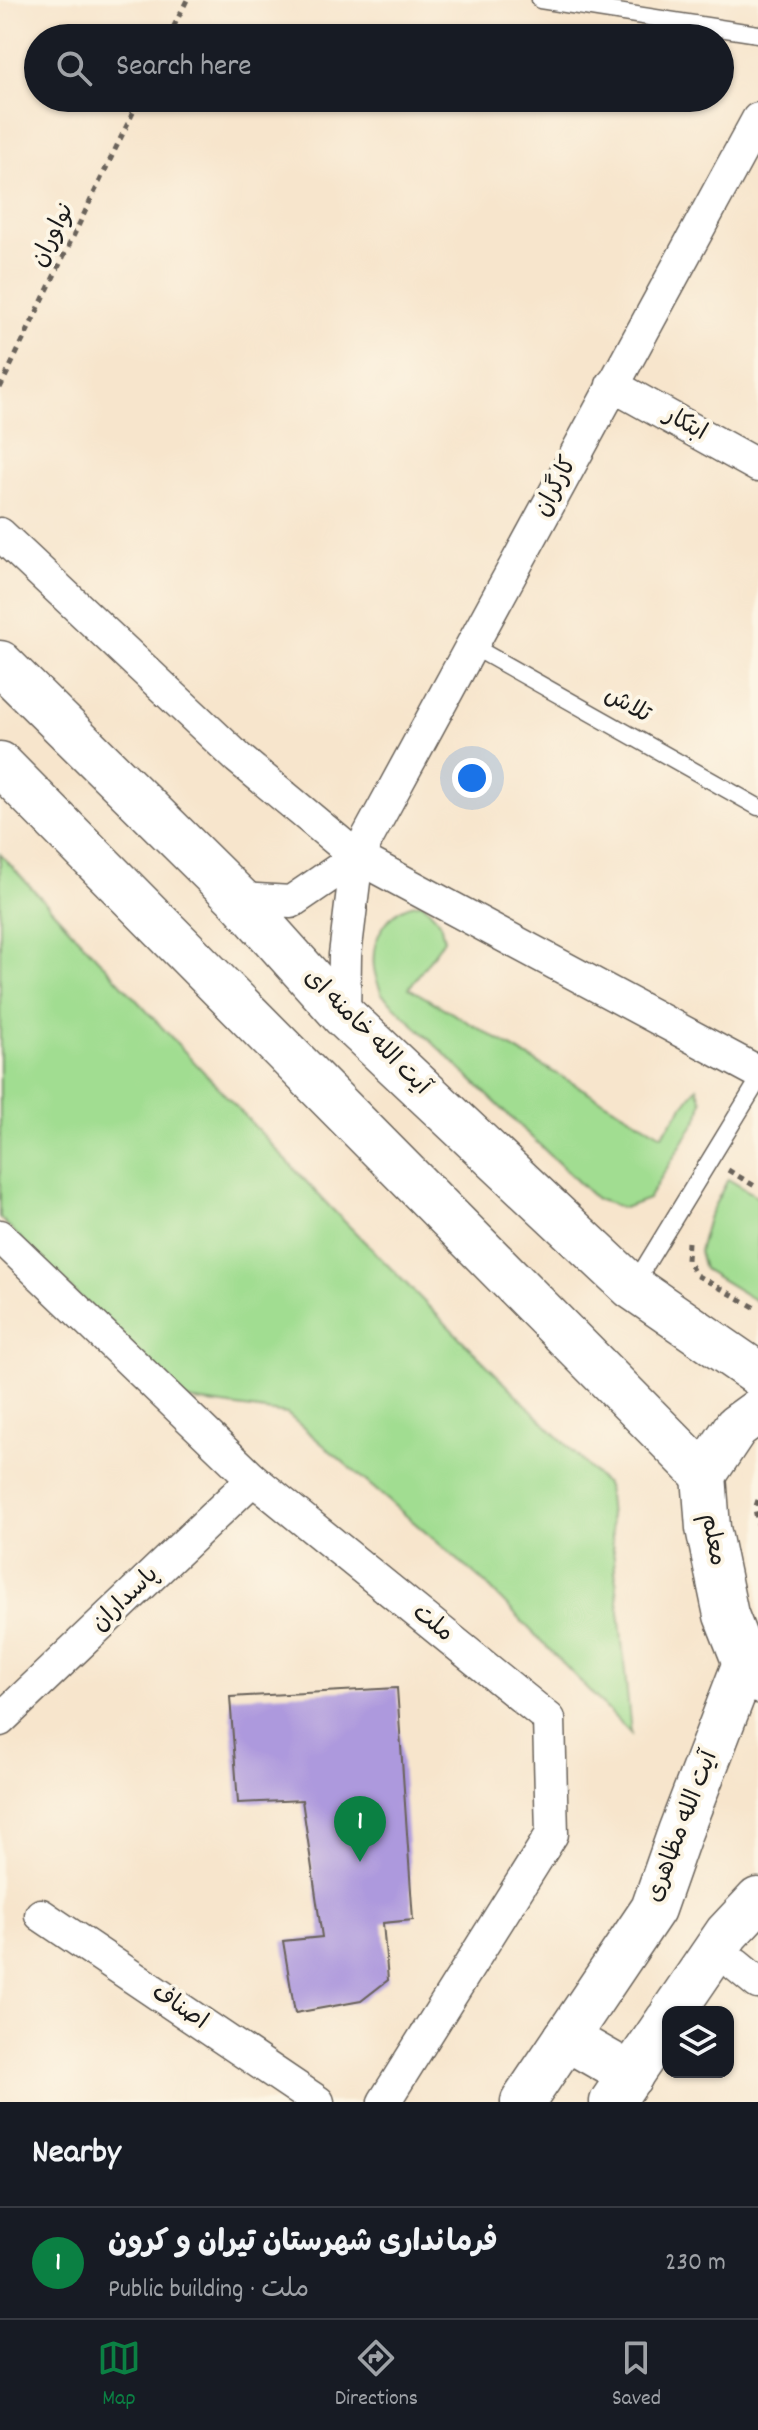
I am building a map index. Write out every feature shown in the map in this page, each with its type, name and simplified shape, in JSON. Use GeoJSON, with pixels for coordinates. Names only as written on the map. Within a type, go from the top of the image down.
{"type":"FeatureCollection","features":[{"type":"Feature","properties":{"kind":"main road","name":"آیت الله خامنه ای"},"geometry":{"type":"LineString","coordinates":[[0,663],[239,899],[344,1016],[632,1287],[758,1374]]}},
{"type":"Feature","properties":{"kind":"main road"},"geometry":{"type":"LineString","coordinates":[[0,764],[704,1475],[736,1427],[758,1411]]}},
{"type":"Feature","properties":{"kind":"main road","name":"معلم"},"geometry":{"type":"LineString","coordinates":[[704,1475],[708,1528],[726,1615],[752,1672]]}},
{"type":"Feature","properties":{"kind":"main road","name":"آیت الله مظاهری"},"geometry":{"type":"LineString","coordinates":[[523,2102],[653,1909],[752,1672]]}},
{"type":"Feature","properties":{"kind":"main road"},"geometry":{"type":"LineString","coordinates":[[677,2006],[727,1933],[758,1900]]}},
{"type":"Feature","properties":{"kind":"main road"},"geometry":{"type":"LineString","coordinates":[[566,2038],[622,2088],[662,2029]]}},
{"type":"Feature","properties":{"kind":"street","name":"کارگران"},"geometry":{"type":"LineString","coordinates":[[357,857],[758,119]]}},
{"type":"Feature","properties":{"kind":"street","name":"ابتکار"},"geometry":{"type":"LineString","coordinates":[[612,385],[758,466]]}},
{"type":"Feature","properties":{"kind":"street"},"geometry":{"type":"LineString","coordinates":[[0,534],[238,758],[357,857],[758,1072]]}},
{"type":"Feature","properties":{"kind":"street"},"geometry":{"type":"LineString","coordinates":[[239,899],[291,902],[357,857]]}},
{"type":"Feature","properties":{"kind":"street"},"geometry":{"type":"LineString","coordinates":[[344,1016],[345,955],[357,857]]}},
{"type":"Feature","properties":{"kind":"street","name":"ملت"},"geometry":{"type":"LineString","coordinates":[[0,1236],[253,1479],[549,1719],[552,1834],[395,2094]]}},
{"type":"Feature","properties":{"kind":"street","name":"پاسداران"},"geometry":{"type":"LineString","coordinates":[[0,1720],[253,1479]]}},
{"type":"Feature","properties":{"kind":"street","name":"اصناف"},"geometry":{"type":"LineString","coordinates":[[41,1915],[318,2102]]}},
{"type":"Feature","properties":{"kind":"lane"},"geometry":{"type":"LineString","coordinates":[[540,0],[694,24]]}},
{"type":"Feature","properties":{"kind":"lane"},"geometry":{"type":"LineString","coordinates":[[734,30],[758,34]]}},
{"type":"Feature","properties":{"kind":"lane","name":"تلاش"},"geometry":{"type":"LineString","coordinates":[[472,646],[758,807]]}},
{"type":"Feature","properties":{"kind":"lane"},"geometry":{"type":"LineString","coordinates":[[632,1287],[758,1081]]}},
{"type":"Feature","properties":{"kind":"path"},"geometry":{"type":"LineString","coordinates":[[175,24],[187,0]]}},
{"type":"Feature","properties":{"kind":"path","name":"نواوران"},"geometry":{"type":"LineString","coordinates":[[0,388],[133,112]]}},
{"type":"Feature","properties":{"kind":"path"},"geometry":{"type":"LineString","coordinates":[[722,1184],[736,1159]]}},
{"type":"Feature","properties":{"kind":"path"},"geometry":{"type":"LineString","coordinates":[[730,1171],[758,1188]]}},
{"type":"Feature","properties":{"kind":"path"},"geometry":{"type":"LineString","coordinates":[[693,1233],[688,1241],[687,1260],[696,1275],[758,1309]]}},
{"type":"Feature","properties":{"kind":"path"},"geometry":{"type":"LineString","coordinates":[[758,1500],[755,1509],[758,1524]]}},
{"type":"Feature","properties":{"kind":"green space"},"geometry":{"type":"Polygon","coordinates":[[[0,854],[330,1207],[607,1486],[631,1734],[485,1583],[287,1414],[181,1399],[0,1218],[0,854]]]}},
{"type":"Feature","properties":{"kind":"green space"},"geometry":{"type":"Polygon","coordinates":[[[423,903],[440,922],[444,940],[409,988],[662,1135],[697,1087],[702,1101],[699,1116],[648,1199],[624,1208],[596,1199],[382,994],[374,968],[379,934],[392,916],[412,905],[423,903]]]}},
{"type":"Feature","properties":{"kind":"green space"},"geometry":{"type":"Polygon","coordinates":[[[728,1179],[758,1197],[758,1302],[704,1269],[699,1251],[708,1218],[728,1179]]]}},
{"type":"Feature","properties":{"kind":"building"},"geometry":{"type":"Polygon","coordinates":[[[397,1688],[413,1920],[383,1923],[388,1980],[361,2001],[295,2013],[283,1941],[322,1937],[302,1800],[238,1803],[230,1697],[397,1688]]]}},
{"type":"Feature","properties":{"kind":"place","name":"فرمانداری شهرستان تیران و کرون"},"geometry":{"type":"Point","coordinates":[360,1862]}}]}
